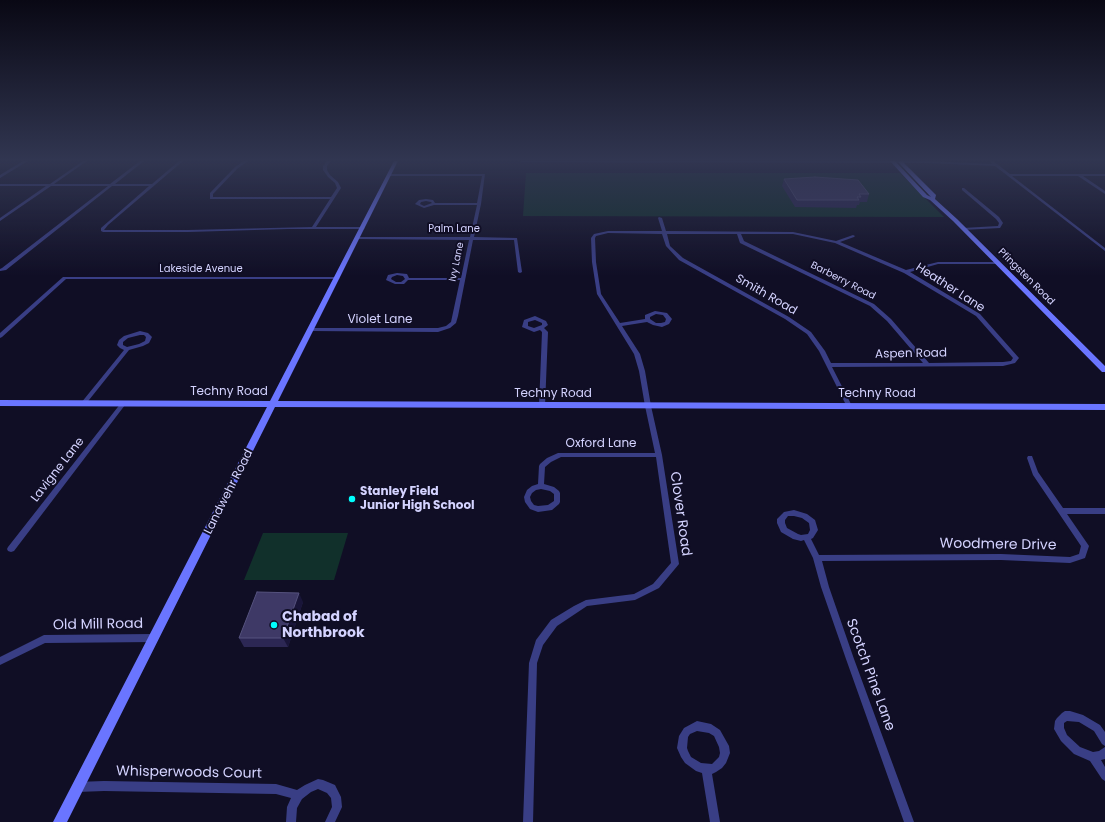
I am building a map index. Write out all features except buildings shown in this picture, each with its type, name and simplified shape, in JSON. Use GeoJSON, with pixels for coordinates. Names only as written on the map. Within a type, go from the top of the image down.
{"type":"FeatureCollection","features":[{"type":"Feature","properties":{"kind":"main road","name":"Landwehr Road"},"geometry":{"type":"LineString","coordinates":[[60,822],[378,199]]}},
{"type":"Feature","properties":{"kind":"main road","name":"Pfingsten Road"},"geometry":{"type":"LineString","coordinates":[[932,199],[1105,370]]}},
{"type":"Feature","properties":{"kind":"main road","name":"Techny Road"},"geometry":{"type":"LineString","coordinates":[[0,403],[1105,407]]}},
{"type":"Feature","properties":{"kind":"street"},"geometry":{"type":"LineString","coordinates":[[0,220],[29,199]]}},
{"type":"Feature","properties":{"kind":"street"},"geometry":{"type":"LineString","coordinates":[[0,270],[4,269],[93,199]]}},
{"type":"Feature","properties":{"kind":"street"},"geometry":{"type":"LineString","coordinates":[[136,199],[107,224],[102,229],[103,232],[188,232],[363,228]]}},
{"type":"Feature","properties":{"kind":"street"},"geometry":{"type":"LineString","coordinates":[[313,228],[331,199]]}},
{"type":"Feature","properties":{"kind":"street","name":"Ivy Lane"},"geometry":{"type":"LineString","coordinates":[[448,327],[453,323],[455,316],[480,199]]}},
{"type":"Feature","properties":{"kind":"street"},"geometry":{"type":"LineString","coordinates":[[963,229],[999,227],[1001,223],[998,218],[976,199]]}},
{"type":"Feature","properties":{"kind":"street"},"geometry":{"type":"LineString","coordinates":[[1040,199],[1105,250]]}},
{"type":"Feature","properties":{"kind":"street"},"geometry":{"type":"LineString","coordinates":[[434,204],[479,204]]}},
{"type":"Feature","properties":{"kind":"street","name":"Smith Road"},"geometry":{"type":"LineString","coordinates":[[660,218],[668,246],[681,259],[800,326],[809,333],[830,365],[849,406]]}},
{"type":"Feature","properties":{"kind":"street","name":"Heather Lane"},"geometry":{"type":"LineString","coordinates":[[595,235],[608,232],[793,233],[836,242],[906,272],[978,316],[1016,358],[1016,360],[1010,364],[993,364]]}},
{"type":"Feature","properties":{"kind":"street","name":"Barberry Road"},"geometry":{"type":"LineString","coordinates":[[738,232],[742,242],[872,305],[889,320],[927,364]]}},
{"type":"Feature","properties":{"kind":"street","name":"Clover Road"},"geometry":{"type":"LineString","coordinates":[[528,822],[533,663],[539,643],[554,623],[577,608],[586,603],[635,597],[656,586],[675,564],[659,455],[638,354],[599,294],[594,262],[593,238],[595,235]]}},
{"type":"Feature","properties":{"kind":"street"},"geometry":{"type":"LineString","coordinates":[[836,242],[853,236]]}},
{"type":"Feature","properties":{"kind":"street","name":"Palm Lane"},"geometry":{"type":"LineString","coordinates":[[358,238],[516,239],[520,272]]}},
{"type":"Feature","properties":{"kind":"street"},"geometry":{"type":"LineString","coordinates":[[906,272],[938,263],[998,263]]}},
{"type":"Feature","properties":{"kind":"street","name":"Lakeside Avenue"},"geometry":{"type":"LineString","coordinates":[[0,336],[64,278],[338,278]]}},
{"type":"Feature","properties":{"kind":"street"},"geometry":{"type":"LineString","coordinates":[[407,279],[462,279]]}},
{"type":"Feature","properties":{"kind":"street"},"geometry":{"type":"LineString","coordinates":[[618,325],[648,320]]}},
{"type":"Feature","properties":{"kind":"street","name":"Violet Lane"},"geometry":{"type":"LineString","coordinates":[[312,330],[438,330],[448,327]]}},
{"type":"Feature","properties":{"kind":"street"},"geometry":{"type":"LineString","coordinates":[[541,328],[545,332],[542,406]]}},
{"type":"Feature","properties":{"kind":"street"},"geometry":{"type":"LineString","coordinates":[[146,334],[148,337],[148,340],[144,344],[134,348],[128,348],[120,345],[121,341],[126,337],[146,334]]}},
{"type":"Feature","properties":{"kind":"street"},"geometry":{"type":"LineString","coordinates":[[83,404],[128,348]]}},
{"type":"Feature","properties":{"kind":"street","name":"Aspen Road"},"geometry":{"type":"LineString","coordinates":[[830,365],[993,364]]}},
{"type":"Feature","properties":{"kind":"street","name":"Lavigne Lane"},"geometry":{"type":"LineString","coordinates":[[11,549],[123,404]]}},
{"type":"Feature","properties":{"kind":"street","name":"Oxford Lane"},"geometry":{"type":"LineString","coordinates":[[541,486],[542,466],[549,460],[560,455],[659,455]]}},
{"type":"Feature","properties":{"kind":"street"},"geometry":{"type":"LineString","coordinates":[[1030,458],[1034,474],[1062,511],[1105,511]]}},
{"type":"Feature","properties":{"kind":"street","name":"Woodmere Drive"},"geometry":{"type":"LineString","coordinates":[[816,558],[1001,557],[1070,560],[1082,556],[1085,546],[1062,511]]}},
{"type":"Feature","properties":{"kind":"street"},"geometry":{"type":"LineString","coordinates":[[794,513],[812,522],[814,530],[806,538],[796,537],[787,533],[782,526],[781,519],[783,516],[794,513]]}},
{"type":"Feature","properties":{"kind":"street","name":"Scotch Pine Lane"},"geometry":{"type":"LineString","coordinates":[[806,538],[816,558],[824,587],[909,822]]}},
{"type":"Feature","properties":{"kind":"street","name":"Old Mill Road"},"geometry":{"type":"LineString","coordinates":[[0,661],[44,639],[154,638]]}},
{"type":"Feature","properties":{"kind":"street"},"geometry":{"type":"LineString","coordinates":[[1105,741],[1097,728],[1080,718],[1066,716],[1060,721],[1059,729],[1067,743],[1077,751],[1094,757],[1102,755],[1105,752]]}},
{"type":"Feature","properties":{"kind":"street"},"geometry":{"type":"LineString","coordinates":[[697,726],[704,726],[717,733],[724,746],[724,754],[719,765],[706,769],[699,768],[688,760],[682,748],[684,736],[687,731],[697,726]]}},
{"type":"Feature","properties":{"kind":"street"},"geometry":{"type":"LineString","coordinates":[[1094,757],[1105,776]]}},
{"type":"Feature","properties":{"kind":"street"},"geometry":{"type":"LineString","coordinates":[[706,769],[715,822]]}},
{"type":"Feature","properties":{"kind":"street"},"geometry":{"type":"LineString","coordinates":[[291,822],[292,807],[298,795],[308,788],[318,784],[323,785],[334,792],[337,802],[335,813],[330,822]]}},
{"type":"Feature","properties":{"kind":"street","name":"Whisperwoods Court"},"geometry":{"type":"LineString","coordinates":[[77,787],[104,786],[276,789],[298,795]]}},
{"type":"Feature","properties":{"kind":"green space"},"geometry":{"type":"Polygon","coordinates":[[[524,199],[926,199],[944,217],[523,216],[524,199]]]}},
{"type":"Feature","properties":{"kind":"green space"},"geometry":{"type":"Polygon","coordinates":[[[263,533],[348,533],[334,580],[244,580],[263,533]]]}},
{"type":"Feature","properties":{"kind":"place","name":"Stanley Field Junior High School"},"geometry":{"type":"Point","coordinates":[352,499]}},
{"type":"Feature","properties":{"kind":"place","name":"Chabad of Northbrook"},"geometry":{"type":"Point","coordinates":[274,625]}}]}
